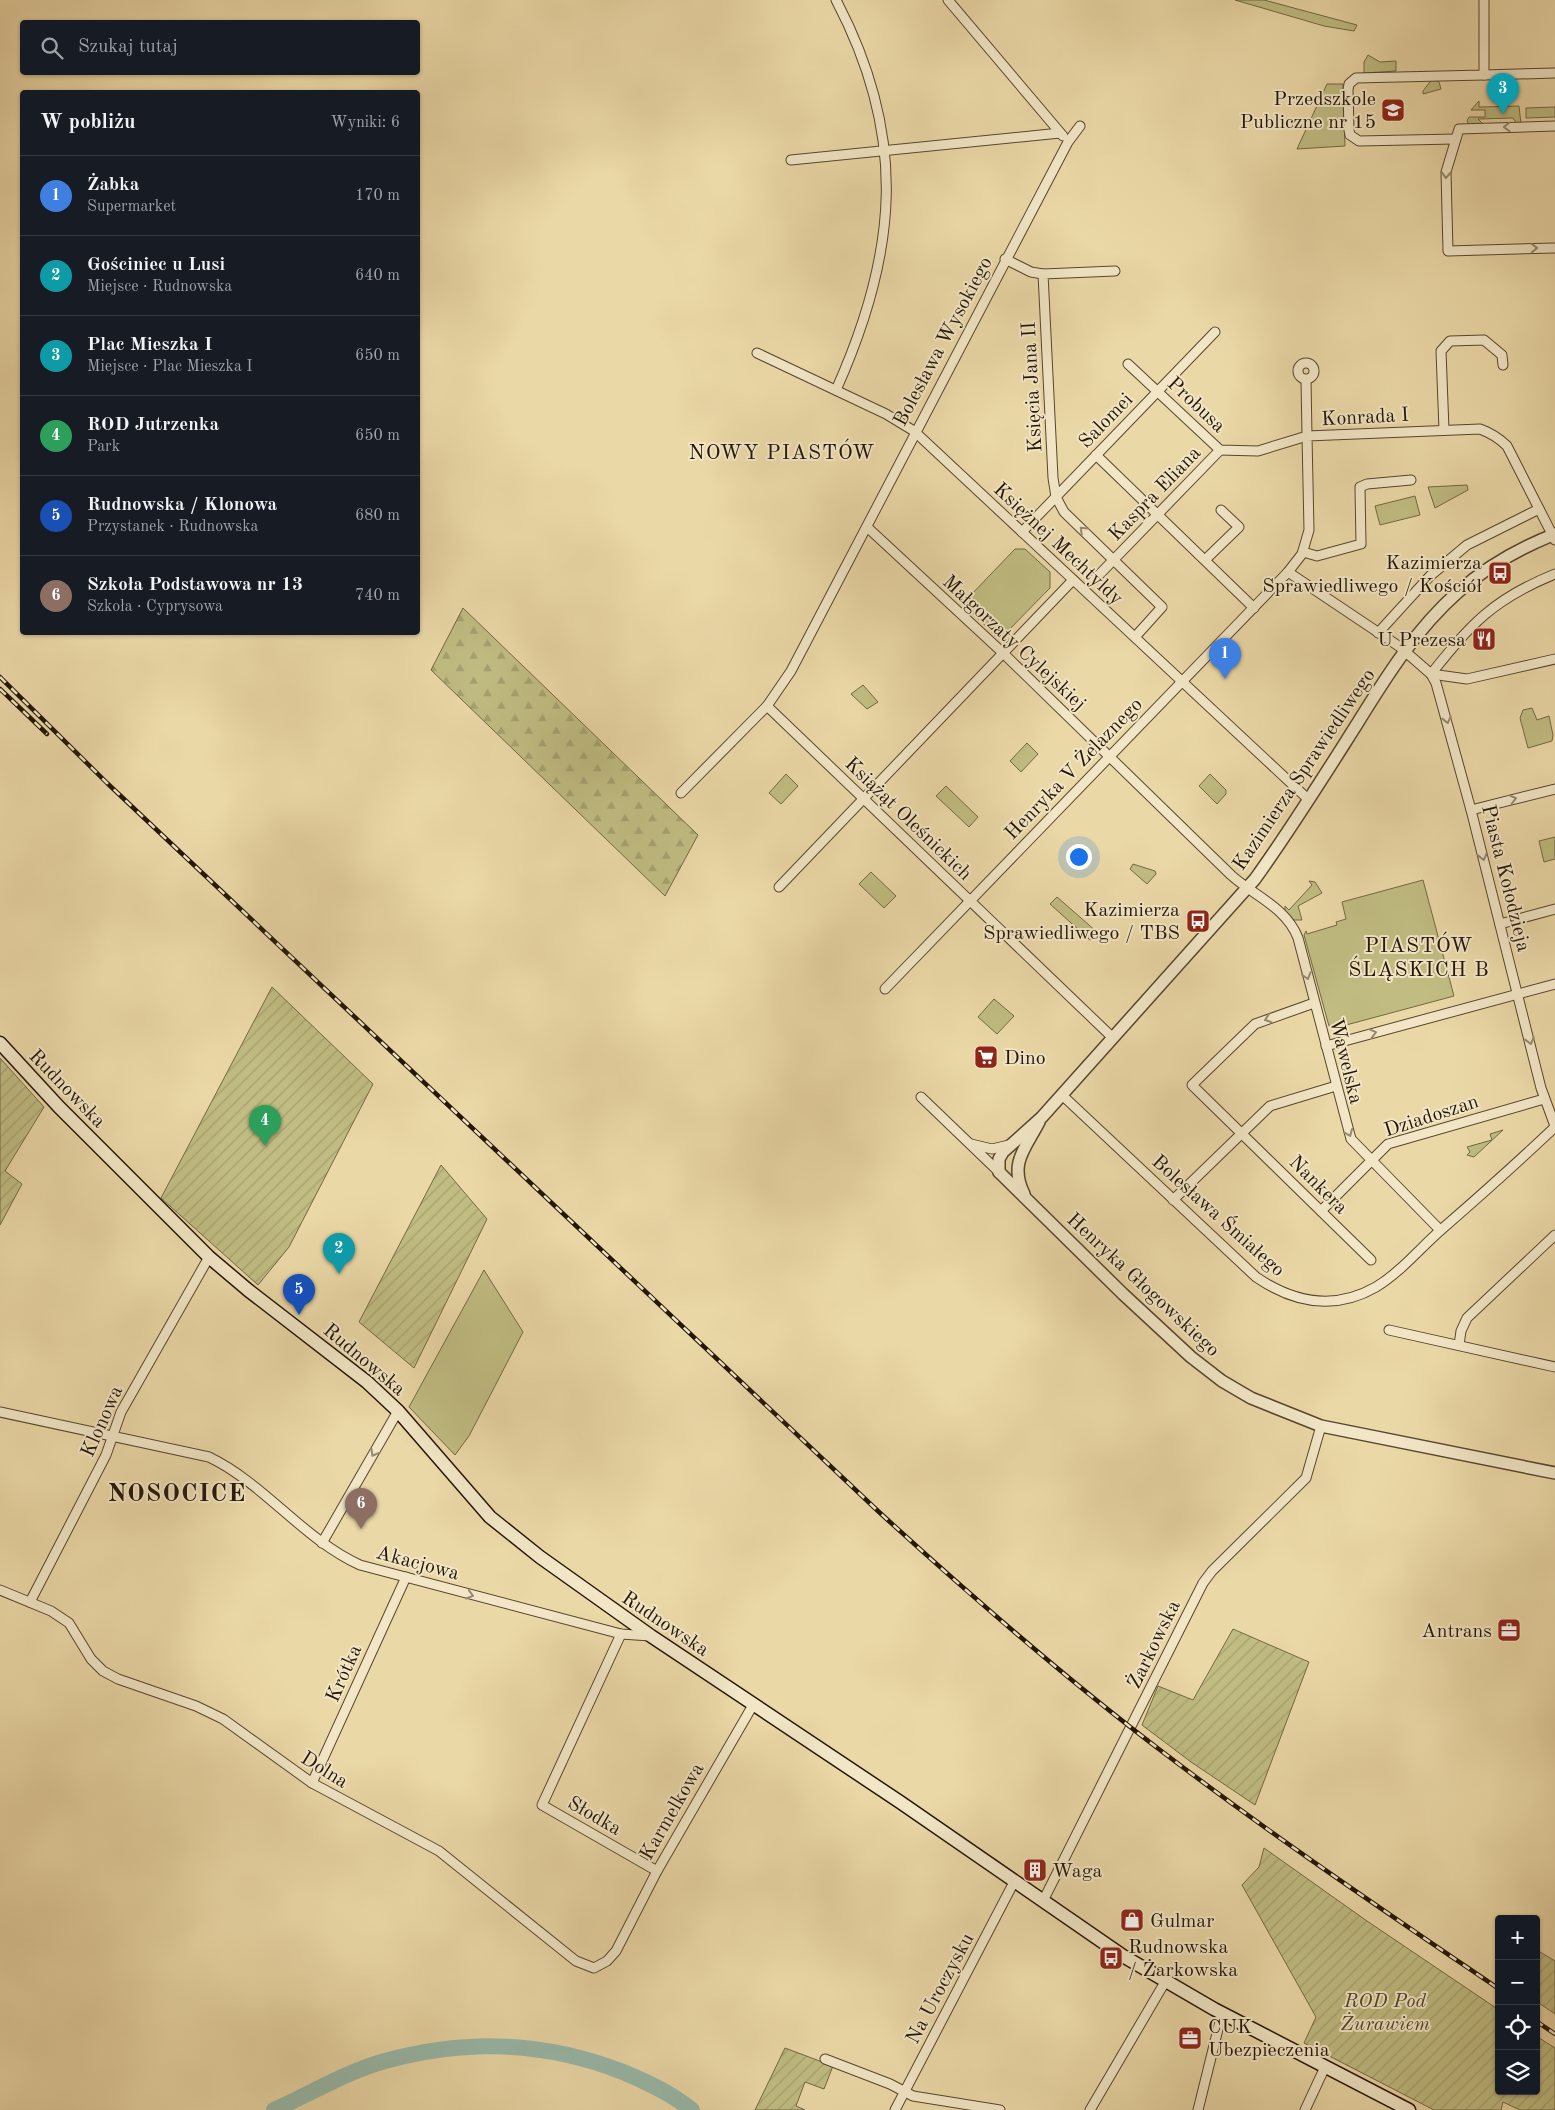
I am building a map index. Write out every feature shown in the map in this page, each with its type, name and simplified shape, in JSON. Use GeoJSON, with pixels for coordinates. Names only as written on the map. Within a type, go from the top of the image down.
{"type":"FeatureCollection","features":[{"type":"Feature","properties":{"kind":"main road","name":"Rudnowska"},"geometry":{"type":"LineString","coordinates":[[0,1043],[59,1107],[209,1256],[248,1290],[367,1382],[398,1411],[490,1517],[540,1557],[651,1636],[1122,1956],[1222,2013],[1409,2110]]}},
{"type":"Feature","properties":{"kind":"street"},"geometry":{"type":"LineString","coordinates":[[836,0],[856,40],[871,78],[886,151],[886,222],[880,264],[860,335],[836,390]]}},
{"type":"Feature","properties":{"kind":"street"},"geometry":{"type":"LineString","coordinates":[[948,0],[1068,142]]}},
{"type":"Feature","properties":{"kind":"street"},"geometry":{"type":"LineString","coordinates":[[1484,0],[1484,75]]}},
{"type":"Feature","properties":{"kind":"street"},"geometry":{"type":"LineString","coordinates":[[1455,139],[1359,142],[1350,135],[1349,130],[1349,84],[1356,78],[1555,73]]}},
{"type":"Feature","properties":{"kind":"street","name":"Bolesława Wysokiego"},"geometry":{"type":"LineString","coordinates":[[681,794],[767,706],[791,671],[914,432],[1068,142],[1080,126]]}},
{"type":"Feature","properties":{"kind":"street"},"geometry":{"type":"LineString","coordinates":[[1555,126],[1459,128],[1446,172],[1448,251],[1555,248]]}},
{"type":"Feature","properties":{"kind":"street"},"geometry":{"type":"LineString","coordinates":[[791,160],[1060,133]]}},
{"type":"Feature","properties":{"kind":"street"},"geometry":{"type":"LineString","coordinates":[[1006,259],[1032,272],[1043,274],[1114,271]]}},
{"type":"Feature","properties":{"kind":"street","name":"Księcia Jana II"},"geometry":{"type":"LineString","coordinates":[[1043,274],[1056,497]]}},
{"type":"Feature","properties":{"kind":"street","name":"Salomei"},"geometry":{"type":"LineString","coordinates":[[1022,532],[1215,332]]}},
{"type":"Feature","properties":{"kind":"street"},"geometry":{"type":"LineString","coordinates":[[1444,430],[1441,351],[1450,341],[1484,340],[1502,355],[1503,365]]}},
{"type":"Feature","properties":{"kind":"street","name":"Księżnej Mechtyldy"},"geometry":{"type":"LineString","coordinates":[[756,353],[886,414],[914,432],[1182,680],[1308,800]]}},
{"type":"Feature","properties":{"kind":"street","name":"Probusa"},"geometry":{"type":"LineString","coordinates":[[1128,364],[1220,450],[1258,451],[1307,436]]}},
{"type":"Feature","properties":{"kind":"street"},"geometry":{"type":"LineString","coordinates":[[1306,380],[1307,436]]}},
{"type":"Feature","properties":{"kind":"street","name":"Konrada I"},"geometry":{"type":"LineString","coordinates":[[1288,572],[1303,552],[1309,530],[1307,436],[1480,429],[1496,435],[1507,446],[1554,536]]}},
{"type":"Feature","properties":{"kind":"street","name":"Kaspra Eliana"},"geometry":{"type":"LineString","coordinates":[[1094,580],[1220,450]]}},
{"type":"Feature","properties":{"kind":"street"},"geometry":{"type":"LineString","coordinates":[[1096,455],[1206,559],[1254,608]]}},
{"type":"Feature","properties":{"kind":"street"},"geometry":{"type":"LineString","coordinates":[[1303,552],[1316,556],[1360,544],[1360,487],[1367,484],[1411,480]]}},
{"type":"Feature","properties":{"kind":"street","name":"Kaspra Eliana"},"geometry":{"type":"LineString","coordinates":[[1056,497],[1064,512],[1162,607],[1135,637]]}},
{"type":"Feature","properties":{"kind":"street"},"geometry":{"type":"LineString","coordinates":[[1378,633],[1430,576],[1467,545],[1539,509]]}},
{"type":"Feature","properties":{"kind":"street"},"geometry":{"type":"LineString","coordinates":[[1206,559],[1239,527],[1221,510]]}},
{"type":"Feature","properties":{"kind":"street","name":"Małgorzaty Cylejskiej"},"geometry":{"type":"LineString","coordinates":[[866,527],[1003,653],[1231,875],[1247,888]]}},
{"type":"Feature","properties":{"kind":"street","name":"Kazimierza Sprawiedliwego"},"geometry":{"type":"LineString","coordinates":[[999,1172],[999,1159],[1010,1145],[1042,1117],[1247,888],[1284,838],[1405,651],[1432,617],[1458,592],[1505,559],[1554,536]]}},
{"type":"Feature","properties":{"kind":"street"},"geometry":{"type":"LineString","coordinates":[[1288,572],[1405,651]]}},
{"type":"Feature","properties":{"kind":"street","name":"Henryka V Żelaznego"},"geometry":{"type":"LineString","coordinates":[[885,989],[1109,755],[1288,572]]}},
{"type":"Feature","properties":{"kind":"street"},"geometry":{"type":"LineString","coordinates":[[1430,674],[1484,613],[1510,595],[1555,574]]}},
{"type":"Feature","properties":{"kind":"street"},"geometry":{"type":"LineString","coordinates":[[779,887],[1073,580]]}},
{"type":"Feature","properties":{"kind":"street","name":"Piasta Kołodzieja"},"geometry":{"type":"LineString","coordinates":[[1405,651],[1430,674],[1440,692],[1519,993],[1544,1099],[1555,1126]]}},
{"type":"Feature","properties":{"kind":"street"},"geometry":{"type":"LineString","coordinates":[[1430,674],[1467,679],[1555,659]]}},
{"type":"Feature","properties":{"kind":"street","name":"Książąt Oleśnickich"},"geometry":{"type":"LineString","coordinates":[[767,706],[1113,1038]]}},
{"type":"Feature","properties":{"kind":"street"},"geometry":{"type":"LineString","coordinates":[[1471,810],[1555,789]]}},
{"type":"Feature","properties":{"kind":"street","name":"Wawelska"},"geometry":{"type":"LineString","coordinates":[[1247,888],[1267,900],[1294,929],[1351,1139],[1440,1230]]}},
{"type":"Feature","properties":{"kind":"street"},"geometry":{"type":"LineString","coordinates":[[1500,924],[1555,909]]}},
{"type":"Feature","properties":{"kind":"street"},"geometry":{"type":"LineString","coordinates":[[1326,1046],[1555,984]]}},
{"type":"Feature","properties":{"kind":"street","name":"Nankera"},"geometry":{"type":"LineString","coordinates":[[1314,1003],[1255,1024],[1192,1085],[1371,1260]]}},
{"type":"Feature","properties":{"kind":"street"},"geometry":{"type":"LineString","coordinates":[[1173,1200],[1270,1106],[1336,1086]]}},
{"type":"Feature","properties":{"kind":"street","name":"Bolesława Śmiałego"},"geometry":{"type":"LineString","coordinates":[[1062,1095],[1256,1277],[1274,1290],[1292,1298],[1315,1302],[1338,1301],[1377,1286],[1555,1126]]}},
{"type":"Feature","properties":{"kind":"street","name":"Henryka Głogowskiego"},"geometry":{"type":"LineString","coordinates":[[921,1097],[1123,1294],[1191,1357],[1251,1398],[1321,1426],[1555,1473]]}},
{"type":"Feature","properties":{"kind":"street","name":"Dziadoszan"},"geometry":{"type":"LineString","coordinates":[[1321,1211],[1388,1144],[1544,1099]]}},
{"type":"Feature","properties":{"kind":"street","name":"Kazimierza Sprawiedliwego"},"geometry":{"type":"LineString","coordinates":[[999,1172],[1013,1163],[1020,1155],[1042,1117]]}},
{"type":"Feature","properties":{"kind":"street"},"geometry":{"type":"LineString","coordinates":[[966,1141],[986,1149],[998,1149],[1010,1145]]}},
{"type":"Feature","properties":{"kind":"street","name":"Kazimierza Sprawiedliwego"},"geometry":{"type":"LineString","coordinates":[[1020,1155],[1018,1177],[1026,1198]]}},
{"type":"Feature","properties":{"kind":"street"},"geometry":{"type":"LineString","coordinates":[[1459,1346],[1461,1331],[1467,1318],[1555,1235]]}},
{"type":"Feature","properties":{"kind":"street","name":"Klonowa"},"geometry":{"type":"LineString","coordinates":[[30,1602],[106,1455],[120,1412],[209,1256]]}},
{"type":"Feature","properties":{"kind":"street"},"geometry":{"type":"LineString","coordinates":[[1389,1330],[1555,1366]]}},
{"type":"Feature","properties":{"kind":"street"},"geometry":{"type":"LineString","coordinates":[[322,1543],[398,1411]]}},
{"type":"Feature","properties":{"kind":"street","name":"Akacjowa"},"geometry":{"type":"LineString","coordinates":[[0,1412],[209,1457],[223,1464],[322,1543],[360,1565],[621,1634],[651,1636]]}},
{"type":"Feature","properties":{"kind":"street","name":"Żarkowska"},"geometry":{"type":"LineString","coordinates":[[1043,1901],[1203,1583],[1212,1571],[1306,1478],[1321,1426]]}},
{"type":"Feature","properties":{"kind":"street","name":"Krótka"},"geometry":{"type":"LineString","coordinates":[[312,1783],[406,1577]]}},
{"type":"Feature","properties":{"kind":"street","name":"Dolna"},"geometry":{"type":"LineString","coordinates":[[0,1590],[50,1611],[69,1623],[91,1659],[103,1671],[118,1679],[196,1706],[223,1719],[312,1783],[439,1851],[586,1967],[594,1968],[607,1961],[624,1937]]}},
{"type":"Feature","properties":{"kind":"street","name":"Słodka"},"geometry":{"type":"LineString","coordinates":[[621,1634],[542,1805],[657,1871]]}},
{"type":"Feature","properties":{"kind":"street","name":"Karmelkowa"},"geometry":{"type":"LineString","coordinates":[[624,1937],[657,1871],[753,1705]]}},
{"type":"Feature","properties":{"kind":"street","name":"Na Uroczysku"},"geometry":{"type":"LineString","coordinates":[[895,2110],[1014,1882]]}},
{"type":"Feature","properties":{"kind":"street"},"geometry":{"type":"LineString","coordinates":[[1090,2110],[1165,1982]]}},
{"type":"Feature","properties":{"kind":"street"},"geometry":{"type":"LineString","coordinates":[[1198,2110],[1222,2013]]}},
{"type":"Feature","properties":{"kind":"street"},"geometry":{"type":"LineString","coordinates":[[825,2059],[922,2098],[1000,2110]]}},
{"type":"Feature","properties":{"kind":"street"},"geometry":{"type":"LineString","coordinates":[[1305,2110],[1325,2066]]}},
{"type":"Feature","properties":{"kind":"green space"},"geometry":{"type":"Polygon","coordinates":[[[1235,0],[1264,0],[1357,25],[1354,31],[1324,26],[1235,0]]]}},
{"type":"Feature","properties":{"kind":"green space"},"geometry":{"type":"Polygon","coordinates":[[[1368,55],[1380,62],[1396,61],[1396,71],[1364,73],[1364,62],[1368,55]]]}},
{"type":"Feature","properties":{"kind":"green space"},"geometry":{"type":"Polygon","coordinates":[[[1433,78],[1439,82],[1441,89],[1423,94],[1423,91],[1433,78]]]}},
{"type":"Feature","properties":{"kind":"green space"},"geometry":{"type":"Polygon","coordinates":[[[1327,84],[1343,84],[1345,146],[1297,149],[1327,84]]]}},
{"type":"Feature","properties":{"kind":"green space"},"geometry":{"type":"Polygon","coordinates":[[[1479,101],[1479,107],[1519,106],[1521,124],[1517,124],[1513,118],[1478,119],[1484,125],[1469,125],[1467,121],[1469,117],[1485,117],[1485,110],[1471,110],[1479,101]]]}},
{"type":"Feature","properties":{"kind":"green space"},"geometry":{"type":"Polygon","coordinates":[[[1555,107],[1555,117],[1526,118],[1526,108],[1555,107]]]}},
{"type":"Feature","properties":{"kind":"green space"},"geometry":{"type":"Polygon","coordinates":[[[1467,485],[1468,490],[1435,508],[1428,487],[1467,485]]]}},
{"type":"Feature","properties":{"kind":"green space"},"geometry":{"type":"Polygon","coordinates":[[[1415,496],[1420,515],[1380,525],[1375,506],[1415,496]]]}},
{"type":"Feature","properties":{"kind":"green space"},"geometry":{"type":"Polygon","coordinates":[[[1015,549],[1025,549],[1050,572],[1050,588],[1004,635],[995,635],[967,608],[967,599],[1015,549]]]}},
{"type":"Feature","properties":{"kind":"green space"},"geometry":{"type":"Polygon","coordinates":[[[463,608],[698,835],[665,896],[431,670],[463,608]]]}},
{"type":"Feature","properties":{"kind":"green space"},"geometry":{"type":"Polygon","coordinates":[[[863,685],[878,702],[867,709],[851,694],[863,685]]]}},
{"type":"Feature","properties":{"kind":"green space"},"geometry":{"type":"Polygon","coordinates":[[[1532,708],[1537,720],[1549,716],[1553,735],[1552,741],[1528,748],[1520,718],[1523,710],[1532,708]]]}},
{"type":"Feature","properties":{"kind":"green space"},"geometry":{"type":"Polygon","coordinates":[[[1027,743],[1038,754],[1021,772],[1010,761],[1027,743]]]}},
{"type":"Feature","properties":{"kind":"green space"},"geometry":{"type":"Polygon","coordinates":[[[786,774],[798,786],[781,804],[769,793],[786,774]]]}},
{"type":"Feature","properties":{"kind":"green space"},"geometry":{"type":"Polygon","coordinates":[[[1210,774],[1226,790],[1226,794],[1217,804],[1199,786],[1210,774]]]}},
{"type":"Feature","properties":{"kind":"green space"},"geometry":{"type":"Polygon","coordinates":[[[946,786],[978,817],[969,827],[936,796],[946,786]]]}},
{"type":"Feature","properties":{"kind":"green space"},"geometry":{"type":"Polygon","coordinates":[[[1555,837],[1555,859],[1544,862],[1539,841],[1555,837]]]}},
{"type":"Feature","properties":{"kind":"green space"},"geometry":{"type":"Polygon","coordinates":[[[1133,864],[1155,871],[1156,874],[1147,884],[1130,869],[1133,864]]]}},
{"type":"Feature","properties":{"kind":"green space"},"geometry":{"type":"Polygon","coordinates":[[[871,872],[896,896],[884,908],[859,884],[871,872]]]}},
{"type":"Feature","properties":{"kind":"green space"},"geometry":{"type":"Polygon","coordinates":[[[1423,880],[1454,996],[1335,1028],[1329,1026],[1304,935],[1306,931],[1307,934],[1337,925],[1336,922],[1346,919],[1342,902],[1423,880]]]}},
{"type":"Feature","properties":{"kind":"green space"},"geometry":{"type":"Polygon","coordinates":[[[1309,881],[1315,882],[1322,893],[1298,906],[1302,920],[1294,920],[1285,912],[1285,906],[1289,910],[1312,885],[1309,881]]]}},
{"type":"Feature","properties":{"kind":"green space"},"geometry":{"type":"Polygon","coordinates":[[[1057,897],[1097,932],[1090,940],[1050,904],[1057,897]]]}},
{"type":"Feature","properties":{"kind":"green space"},"geometry":{"type":"Polygon","coordinates":[[[272,987],[373,1084],[289,1247],[258,1285],[161,1198],[272,987]]]}},
{"type":"Feature","properties":{"kind":"green space"},"geometry":{"type":"Polygon","coordinates":[[[994,999],[1014,1016],[997,1034],[978,1017],[994,999]]]}},
{"type":"Feature","properties":{"kind":"green space"},"geometry":{"type":"Polygon","coordinates":[[[0,1058],[44,1107],[5,1171],[22,1184],[0,1225],[0,1058]]]}},
{"type":"Feature","properties":{"kind":"green space"},"geometry":{"type":"Polygon","coordinates":[[[1503,1130],[1474,1157],[1467,1155],[1470,1152],[1467,1147],[1492,1140],[1490,1134],[1503,1130]]]}},
{"type":"Feature","properties":{"kind":"green space"},"geometry":{"type":"Polygon","coordinates":[[[441,1165],[487,1219],[414,1368],[359,1322],[441,1165]]]}},
{"type":"Feature","properties":{"kind":"green space"},"geometry":{"type":"Polygon","coordinates":[[[484,1270],[523,1332],[469,1436],[455,1455],[409,1407],[484,1270]]]}},
{"type":"Feature","properties":{"kind":"green space"},"geometry":{"type":"Polygon","coordinates":[[[1233,1629],[1309,1662],[1255,1805],[1191,1762],[1142,1725],[1158,1686],[1193,1700],[1233,1629]]]}},
{"type":"Feature","properties":{"kind":"green space","name":"ROD Pod Żurawiem"},"geometry":{"type":"Polygon","coordinates":[[[1264,1848],[1367,1921],[1495,2007],[1495,2095],[1540,2095],[1540,2039],[1555,2048],[1555,2110],[1520,2110],[1503,2102],[1501,2110],[1434,2110],[1304,2043],[1316,2017],[1242,1885],[1259,1867],[1264,1848]]]}},
{"type":"Feature","properties":{"kind":"green space"},"geometry":{"type":"Polygon","coordinates":[[[1540,1952],[1555,1961],[1555,2014],[1540,2004],[1540,1952]]]}},
{"type":"Feature","properties":{"kind":"green space"},"geometry":{"type":"Polygon","coordinates":[[[785,2048],[833,2066],[824,2089],[805,2082],[796,2106],[805,2110],[755,2110],[785,2048]]]}},
{"type":"Feature","properties":{"kind":"waterway"},"geometry":{"type":"LineString","coordinates":[[274,2110],[371,2065],[415,2054],[475,2047],[534,2049],[564,2054],[593,2062],[650,2084],[676,2098],[692,2110]]}},
{"type":"Feature","properties":{"kind":"railway"},"geometry":{"type":"LineString","coordinates":[[0,677],[107,783],[948,1575],[1091,1696],[1205,1784],[1495,1986]]}},
{"type":"Feature","properties":{"kind":"railway"},"geometry":{"type":"LineString","coordinates":[[0,689],[47,734]]}},
{"type":"Feature","properties":{"kind":"railway"},"geometry":{"type":"LineString","coordinates":[[1540,2024],[1555,2034]]}},
{"type":"Feature","properties":{"kind":"place","name":"Przedszkole Publiczne nr 15"},"geometry":{"type":"Point","coordinates":[1393,110]}},
{"type":"Feature","properties":{"kind":"place","name":"Plac Mieszka I"},"geometry":{"type":"Point","coordinates":[1503,114]}},
{"type":"Feature","properties":{"kind":"place","name":"Kazimierza Sprawiedliwego / Kościół"},"geometry":{"type":"Point","coordinates":[1500,573]}},
{"type":"Feature","properties":{"kind":"place","name":"U Prezesa"},"geometry":{"type":"Point","coordinates":[1484,639]}},
{"type":"Feature","properties":{"kind":"place","name":"Żabka"},"geometry":{"type":"Point","coordinates":[1225,679]}},
{"type":"Feature","properties":{"kind":"place","name":"Kazimierza Sprawiedliwego / TBS"},"geometry":{"type":"Point","coordinates":[1198,921]}},
{"type":"Feature","properties":{"kind":"place","name":"Dino"},"geometry":{"type":"Point","coordinates":[986,1057]}},
{"type":"Feature","properties":{"kind":"place","name":"ROD Jutrzenka"},"geometry":{"type":"Point","coordinates":[265,1146]}},
{"type":"Feature","properties":{"kind":"place","name":"Gościniec u Lusi"},"geometry":{"type":"Point","coordinates":[339,1274]}},
{"type":"Feature","properties":{"kind":"place","name":"Rudnowska / Klonowa"},"geometry":{"type":"Point","coordinates":[299,1315]}},
{"type":"Feature","properties":{"kind":"place","name":"Szkoła Podstawowa nr 13"},"geometry":{"type":"Point","coordinates":[361,1529]}},
{"type":"Feature","properties":{"kind":"place","name":"Antrans"},"geometry":{"type":"Point","coordinates":[1509,1630]}},
{"type":"Feature","properties":{"kind":"place","name":"Waga"},"geometry":{"type":"Point","coordinates":[1035,1870]}},
{"type":"Feature","properties":{"kind":"place","name":"Gulmar"},"geometry":{"type":"Point","coordinates":[1132,1920]}},
{"type":"Feature","properties":{"kind":"place","name":"Rudnowska / Żarkowska"},"geometry":{"type":"Point","coordinates":[1111,1958]}},
{"type":"Feature","properties":{"kind":"place","name":"CUK Ubezpieczenia"},"geometry":{"type":"Point","coordinates":[1190,2038]}},
{"type":"Feature","properties":{"kind":"district","name":"NOWY PIASTÓW"},"geometry":{"type":"Point","coordinates":[782,452]}},
{"type":"Feature","properties":{"kind":"district","name":"PIASTÓW ŚLĄSKICH B"},"geometry":{"type":"Point","coordinates":[1419,957]}},
{"type":"Feature","properties":{"kind":"district","name":"NOSOCICE"},"geometry":{"type":"Point","coordinates":[177,1492]}}]}
